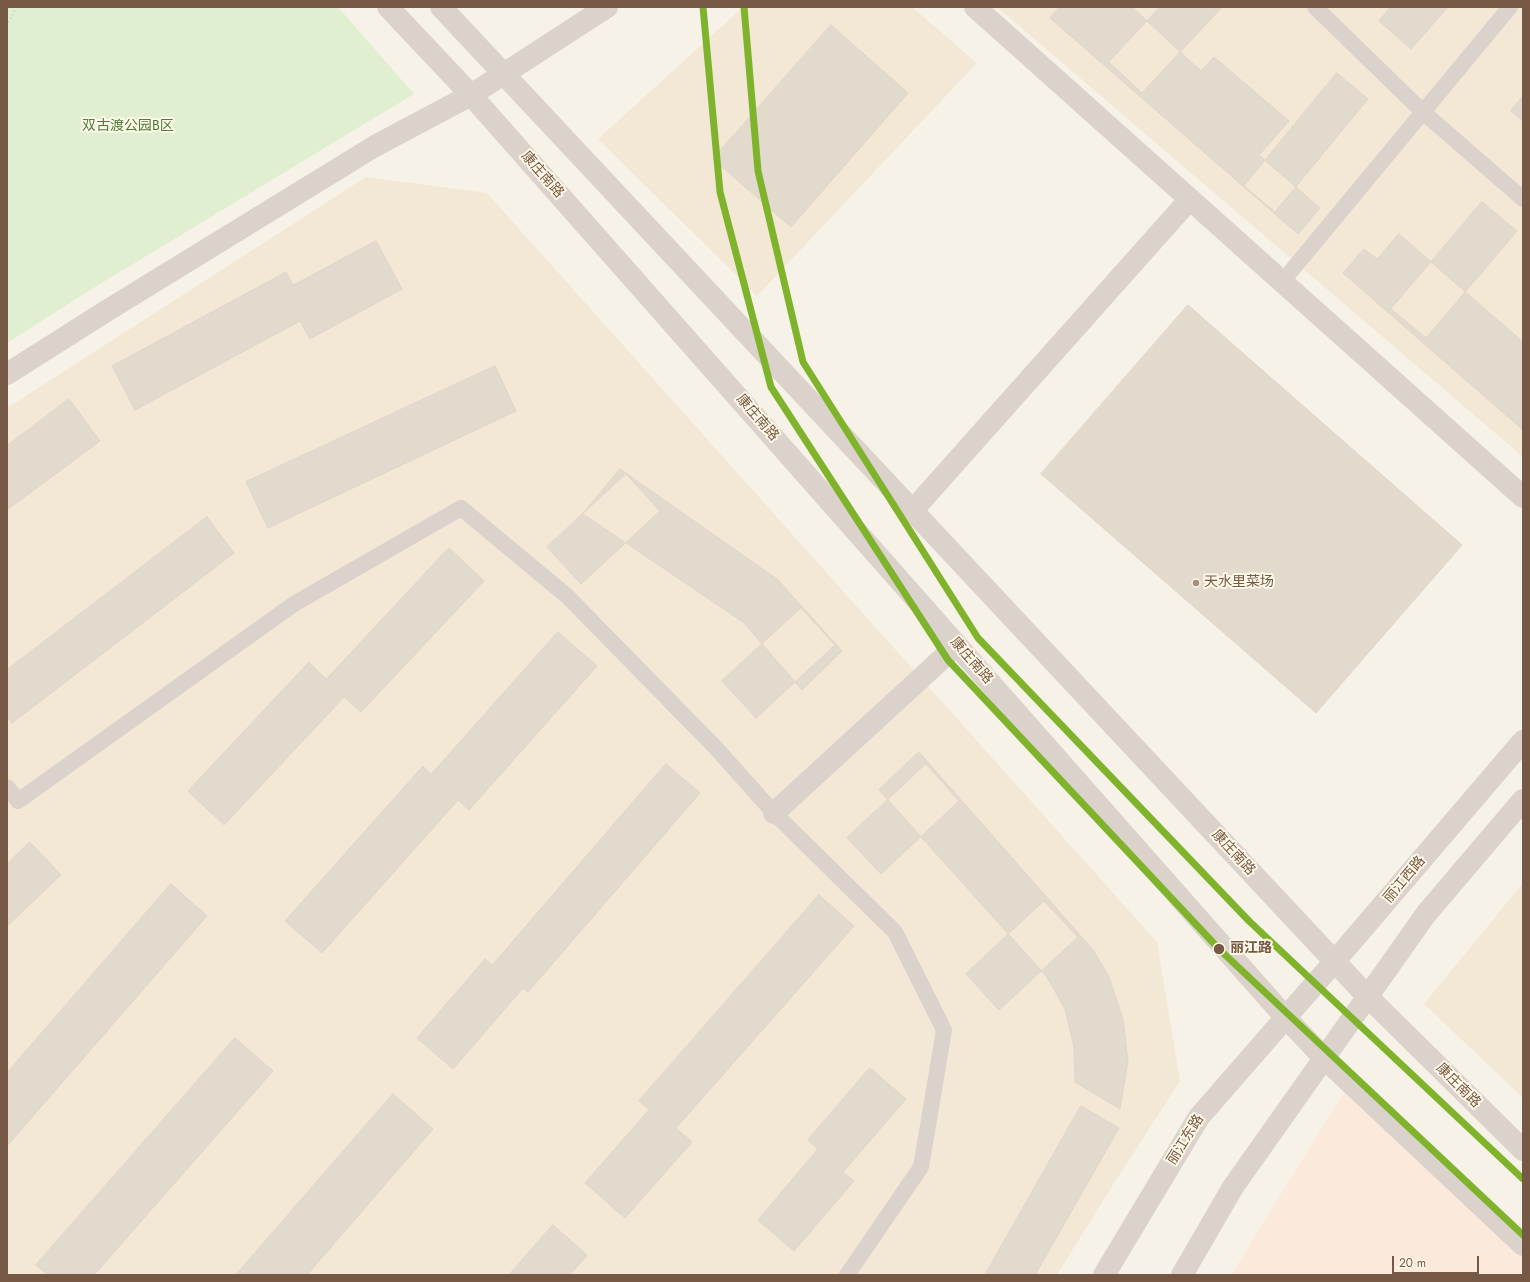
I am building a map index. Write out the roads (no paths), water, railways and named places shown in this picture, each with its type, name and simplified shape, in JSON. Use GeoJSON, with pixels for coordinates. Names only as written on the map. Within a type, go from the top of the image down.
{"type":"FeatureCollection","features":[{"type":"Feature","properties":{"kind":"main road","name":"康庄南路"},"geometry":{"type":"LineString","coordinates":[[388,7],[471,95],[1286,1018],[1324,1058],[1523,1245]]}},
{"type":"Feature","properties":{"kind":"main road","name":"康庄南路"},"geometry":{"type":"LineString","coordinates":[[441,7],[1367,996],[1523,1150]]}},
{"type":"Feature","properties":{"kind":"main road"},"geometry":{"type":"LineString","coordinates":[[7,374],[108,310],[375,146],[471,95],[607,7]]}},
{"type":"Feature","properties":{"kind":"main road"},"geometry":{"type":"LineString","coordinates":[[975,7],[1523,497]]}},
{"type":"Feature","properties":{"kind":"main road"},"geometry":{"type":"LineString","coordinates":[[912,510],[1190,199]]}},
{"type":"Feature","properties":{"kind":"main road"},"geometry":{"type":"LineString","coordinates":[[774,813],[957,645]]}},
{"type":"Feature","properties":{"kind":"main road","name":"丽江西路"},"geometry":{"type":"LineString","coordinates":[[1286,1018],[1523,741]]}},
{"type":"Feature","properties":{"kind":"main road"},"geometry":{"type":"LineString","coordinates":[[1182,1275],[1233,1187],[1367,996],[1426,914],[1523,800]]}},
{"type":"Feature","properties":{"kind":"main road","name":"丽江东路"},"geometry":{"type":"LineString","coordinates":[[1104,1275],[1199,1117],[1286,1018]]}},
{"type":"Feature","properties":{"kind":"lane"},"geometry":{"type":"LineString","coordinates":[[1315,7],[1423,112],[1523,199]]}},
{"type":"Feature","properties":{"kind":"lane"},"geometry":{"type":"LineString","coordinates":[[1282,282],[1510,7]]}},
{"type":"Feature","properties":{"kind":"lane"},"geometry":{"type":"LineString","coordinates":[[7,787],[12,807],[294,604],[461,508],[567,596],[716,748],[774,813],[895,932],[944,1030],[921,1167],[847,1275]]}},
{"type":"Feature","properties":{"kind":"place","name":"天水里菜场"},"geometry":{"type":"Point","coordinates":[1196,583]}},
{"type":"Feature","properties":{"kind":"place","name":"丽江路"},"geometry":{"type":"Point","coordinates":[1219,949]}},
{"type":"Feature","properties":{"kind":"park label","name":"双古渡公园B区"},"geometry":{"type":"Point","coordinates":[128,127]}}]}
